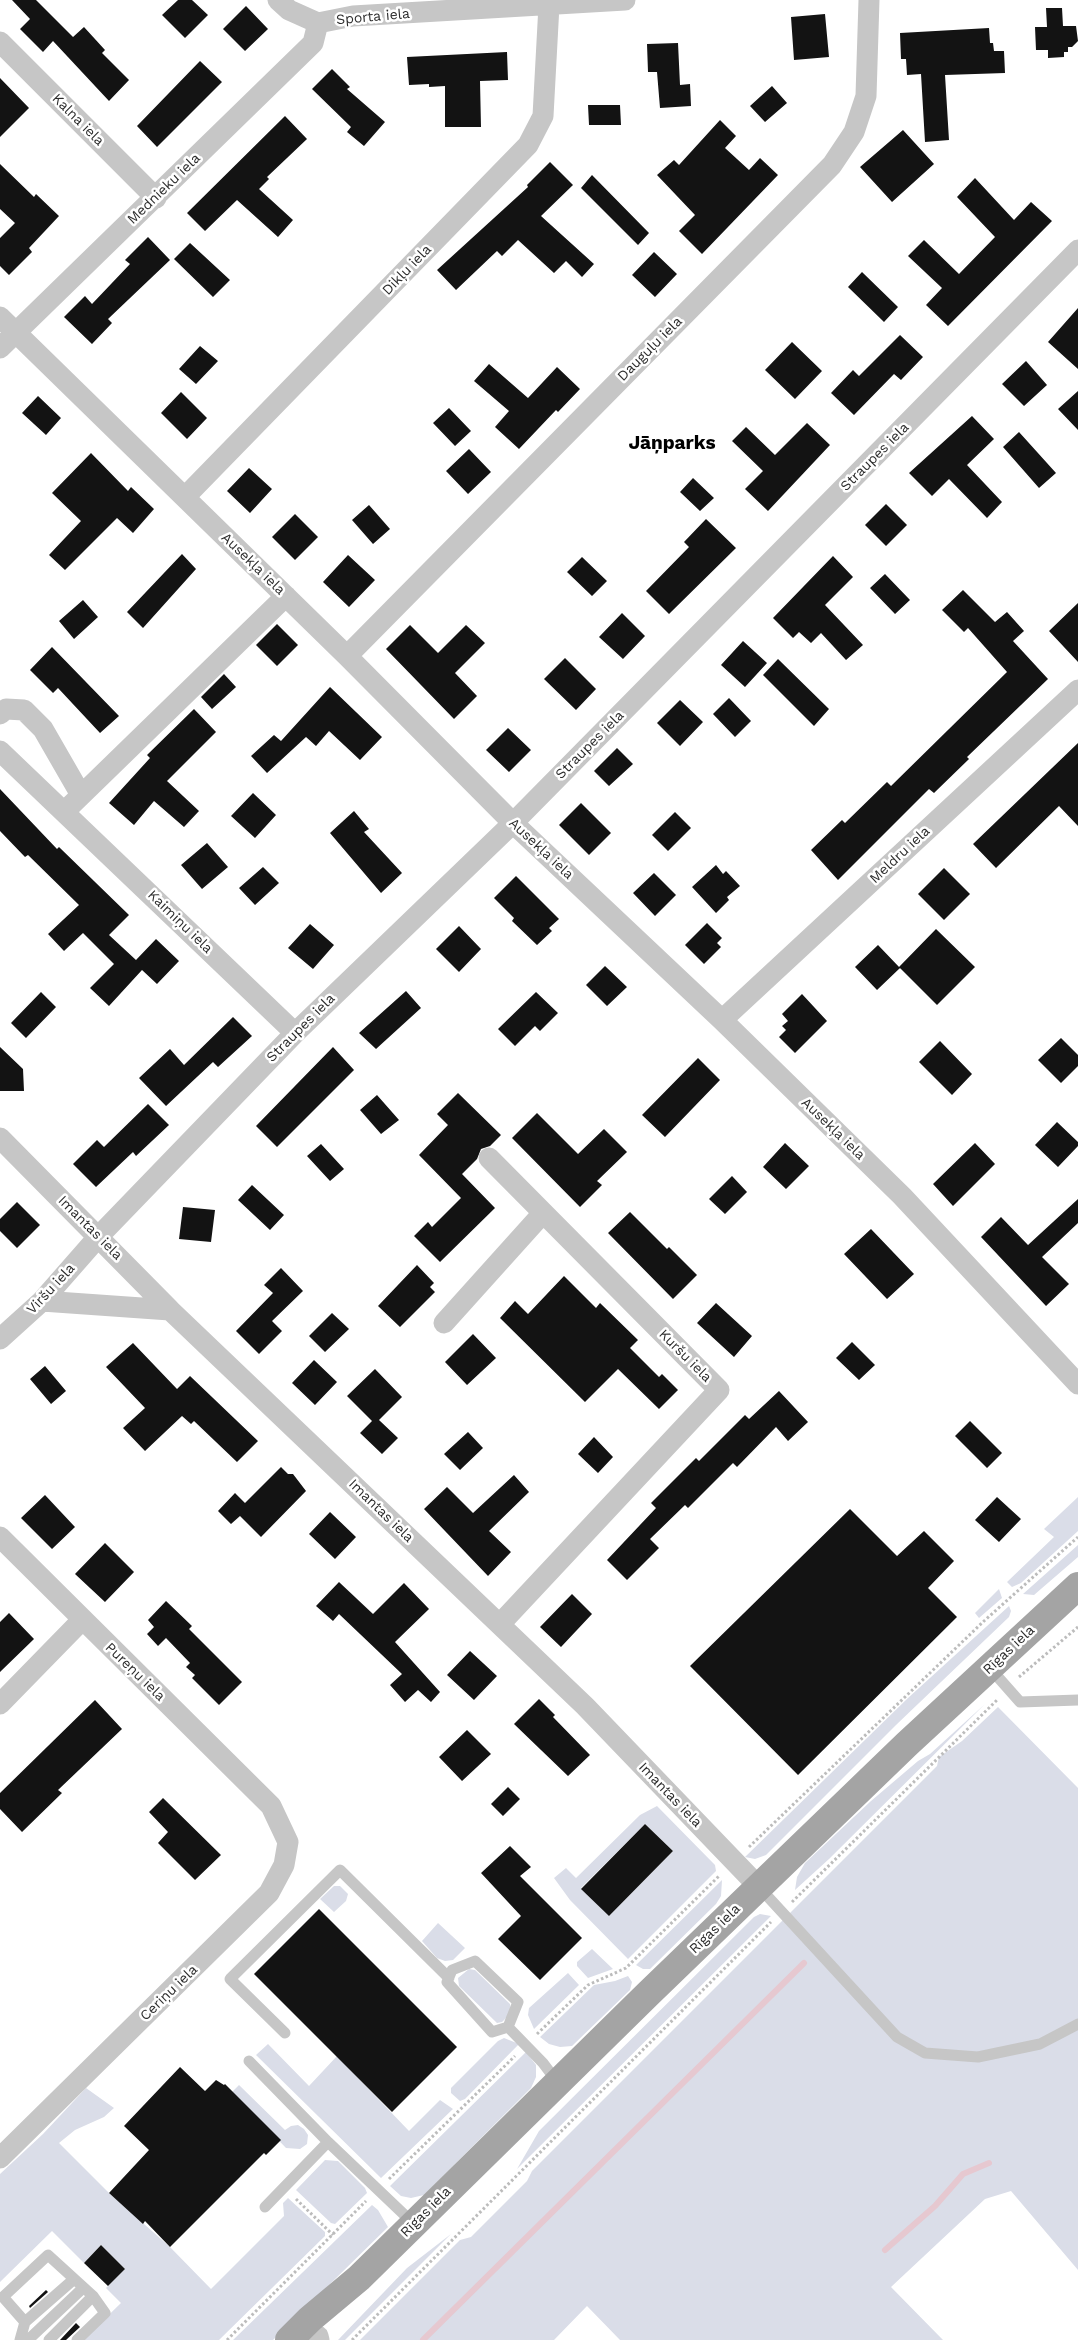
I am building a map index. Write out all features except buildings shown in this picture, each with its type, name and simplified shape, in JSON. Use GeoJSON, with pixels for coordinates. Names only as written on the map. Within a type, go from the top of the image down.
{"type":"FeatureCollection","features":[{"type":"Feature","properties":{"kind":"main road","name":"Rīgas iela"},"geometry":{"type":"LineString","coordinates":[[289,2340],[310,2319],[360,2278],[758,1886],[989,1667],[1078,1586]]}},
{"type":"Feature","properties":{"kind":"main road","name":"Rīgas iela"},"geometry":{"type":"LineString","coordinates":[[318,2339],[360,2278]]}},
{"type":"Feature","properties":{"kind":"street","name":"Sporta iela"},"geometry":{"type":"LineString","coordinates":[[278,0],[289,10],[318,23],[352,16],[626,0]]}},
{"type":"Feature","properties":{"kind":"street","name":"Dauguļu iela"},"geometry":{"type":"LineString","coordinates":[[347,656],[832,165],[854,132],[866,96],[869,0]]}},
{"type":"Feature","properties":{"kind":"street","name":"Dikļu iela"},"geometry":{"type":"LineString","coordinates":[[184,497],[528,146],[543,116],[549,5]]}},
{"type":"Feature","properties":{"kind":"street","name":"Mednieku iela"},"geometry":{"type":"LineString","coordinates":[[0,348],[156,198],[313,42],[318,23]]}},
{"type":"Feature","properties":{"kind":"street","name":"Kalna iela"},"geometry":{"type":"LineString","coordinates":[[0,42],[156,198]]}},
{"type":"Feature","properties":{"kind":"street","name":"Straupes iela"},"geometry":{"type":"LineString","coordinates":[[99,1236],[295,1033],[513,823],[1078,250]]}},
{"type":"Feature","properties":{"kind":"street","name":"Ausekļa iela"},"geometry":{"type":"LineString","coordinates":[[0,317],[347,656],[513,823],[722,1020],[902,1196],[1078,1384]]}},
{"type":"Feature","properties":{"kind":"street"},"geometry":{"type":"LineString","coordinates":[[65,811],[286,596]]}},
{"type":"Feature","properties":{"kind":"street","name":"Meldru iela"},"geometry":{"type":"LineString","coordinates":[[722,1020],[1078,690]]}},
{"type":"Feature","properties":{"kind":"street"},"geometry":{"type":"LineString","coordinates":[[0,714],[6,709],[24,710],[43,729],[82,795]]}},
{"type":"Feature","properties":{"kind":"street","name":"Kaimiņu iela"},"geometry":{"type":"LineString","coordinates":[[0,751],[65,811],[295,1033]]}},
{"type":"Feature","properties":{"kind":"street","name":"Imantas iela"},"geometry":{"type":"LineString","coordinates":[[0,1138],[99,1236],[170,1310],[585,1706],[758,1886]]}},
{"type":"Feature","properties":{"kind":"street","name":"Kuršu iela"},"geometry":{"type":"LineString","coordinates":[[489,1158],[718,1390],[500,1624]]}},
{"type":"Feature","properties":{"kind":"street"},"geometry":{"type":"LineString","coordinates":[[444,1323],[543,1213]]}},
{"type":"Feature","properties":{"kind":"street","name":"Viršu iela"},"geometry":{"type":"LineString","coordinates":[[0,1339],[42,1301],[99,1236]]}},
{"type":"Feature","properties":{"kind":"street"},"geometry":{"type":"LineString","coordinates":[[42,1301],[170,1310]]}},
{"type":"Feature","properties":{"kind":"street","name":"Pureņu iela"},"geometry":{"type":"LineString","coordinates":[[0,1537],[271,1806]]}},
{"type":"Feature","properties":{"kind":"street"},"geometry":{"type":"LineString","coordinates":[[0,1704],[82,1620]]}},
{"type":"Feature","properties":{"kind":"street","name":"Ceriņu iela"},"geometry":{"type":"LineString","coordinates":[[0,2158],[269,1892],[284,1865],[288,1842],[271,1806]]}},
{"type":"Feature","properties":{"kind":"lane"},"geometry":{"type":"LineString","coordinates":[[989,1667],[1020,1702],[1078,1700]]}},
{"type":"Feature","properties":{"kind":"lane"},"geometry":{"type":"LineString","coordinates":[[285,2033],[230,1978],[340,1870],[449,1978]]}},
{"type":"Feature","properties":{"kind":"lane"},"geometry":{"type":"LineString","coordinates":[[758,1886],[897,2037],[925,2053],[978,2057],[1040,2044],[1078,2024]]}},
{"type":"Feature","properties":{"kind":"lane"},"geometry":{"type":"LineString","coordinates":[[475,1961],[518,2002],[508,2027],[492,2032],[447,1982],[452,1970],[475,1961]]}},
{"type":"Feature","properties":{"kind":"lane"},"geometry":{"type":"LineString","coordinates":[[508,2027],[543,2063],[558,2083]]}},
{"type":"Feature","properties":{"kind":"lane"},"geometry":{"type":"LineString","coordinates":[[249,2061],[328,2142],[414,2224]]}},
{"type":"Feature","properties":{"kind":"lane"},"geometry":{"type":"LineString","coordinates":[[264,2207],[328,2142]]}},
{"type":"Feature","properties":{"kind":"lane"},"geometry":{"type":"LineString","coordinates":[[24,2322],[3,2297],[48,2255],[73,2280],[93,2296],[105,2312],[77,2340]]}},
{"type":"Feature","properties":{"kind":"lane"},"geometry":{"type":"LineString","coordinates":[[20,2340],[24,2322],[73,2280]]}},
{"type":"Feature","properties":{"kind":"lane"},"geometry":{"type":"LineString","coordinates":[[28,2340],[83,2288]]}},
{"type":"Feature","properties":{"kind":"lane"},"geometry":{"type":"LineString","coordinates":[[49,2340],[93,2296]]}},
{"type":"Feature","properties":{"kind":"path"},"geometry":{"type":"LineString","coordinates":[[742,1854],[984,1621],[1078,1538]]}},
{"type":"Feature","properties":{"kind":"path"},"geometry":{"type":"LineString","coordinates":[[1023,1673],[1078,1627]]}},
{"type":"Feature","properties":{"kind":"path"},"geometry":{"type":"LineString","coordinates":[[800,1894],[995,1702]]}},
{"type":"Feature","properties":{"kind":"path"},"geometry":{"type":"LineString","coordinates":[[542,2030],[588,1985],[626,1968],[716,1878]]}},
{"type":"Feature","properties":{"kind":"path"},"geometry":{"type":"LineString","coordinates":[[352,2340],[774,1920]]}},
{"type":"Feature","properties":{"kind":"path"},"geometry":{"type":"LineString","coordinates":[[388,2180],[521,2050]]}},
{"type":"Feature","properties":{"kind":"path"},"geometry":{"type":"LineString","coordinates":[[284,2187],[333,2235]]}},
{"type":"Feature","properties":{"kind":"path"},"geometry":{"type":"LineString","coordinates":[[226,2340],[371,2196]]}},
{"type":"Feature","properties":{"kind":"shaded area"},"geometry":{"type":"Polygon","coordinates":[[[1078,1497],[1078,1531],[1021,1583],[1012,1587],[1007,1582],[1054,1537],[1044,1529],[1078,1497]]]}},
{"type":"Feature","properties":{"kind":"shaded area"},"geometry":{"type":"Polygon","coordinates":[[[1078,1545],[1078,1557],[1034,1595],[1023,1594],[1078,1545]]]}},
{"type":"Feature","properties":{"kind":"shaded area"},"geometry":{"type":"Polygon","coordinates":[[[999,1589],[1002,1598],[979,1618],[975,1613],[999,1589]]]}},
{"type":"Feature","properties":{"kind":"shaded area"},"geometry":{"type":"Polygon","coordinates":[[[1009,1606],[1011,1611],[1009,1617],[896,1725],[766,1855],[755,1859],[745,1857],[908,1698],[1009,1606]]]}},
{"type":"Feature","properties":{"kind":"shaded area"},"geometry":{"type":"Polygon","coordinates":[[[985,1704],[829,1859],[795,1890],[797,1877],[805,1863],[871,1801],[918,1761],[930,1754],[985,1704]]]}},
{"type":"Feature","properties":{"kind":"shaded area"},"geometry":{"type":"Polygon","coordinates":[[[998,1707],[1078,1788],[1078,2270],[1011,2191],[985,2199],[891,2287],[943,2340],[620,2340],[587,2306],[554,2340],[360,2340],[460,2240],[471,2237],[527,2181],[532,2171],[937,1766],[939,1757],[962,1741],[998,1707]]]}},
{"type":"Feature","properties":{"kind":"shaded area"},"geometry":{"type":"Polygon","coordinates":[[[657,1806],[715,1865],[716,1871],[628,1959],[570,1900],[554,1878],[566,1868],[576,1878],[640,1815],[657,1806]],[[645,1824],[581,1888],[609,1916],[673,1851],[645,1824]]]}},
{"type":"Feature","properties":{"kind":"shaded area"},"geometry":{"type":"Polygon","coordinates":[[[722,1880],[721,1896],[716,1904],[650,1969],[643,1969],[636,1965],[722,1880]]]}},
{"type":"Feature","properties":{"kind":"shaded area"},"geometry":{"type":"Polygon","coordinates":[[[334,1886],[340,1886],[348,1894],[346,1901],[334,1912],[320,1899],[334,1886]]]}},
{"type":"Feature","properties":{"kind":"shaded area"},"geometry":{"type":"Polygon","coordinates":[[[760,1914],[771,1916],[517,2169],[539,2131],[754,1917],[760,1914]]]}},
{"type":"Feature","properties":{"kind":"shaded area"},"geometry":{"type":"Polygon","coordinates":[[[438,1923],[465,1948],[453,1960],[445,1961],[437,1958],[422,1941],[438,1923]]]}},
{"type":"Feature","properties":{"kind":"shaded area"},"geometry":{"type":"Polygon","coordinates":[[[592,1949],[613,1969],[588,1978],[577,1966],[577,1962],[592,1949]]]}},
{"type":"Feature","properties":{"kind":"shaded area"},"geometry":{"type":"Polygon","coordinates":[[[469,1969],[475,1970],[510,2004],[511,2013],[502,2022],[497,2023],[459,1986],[458,1978],[469,1969]]]}},
{"type":"Feature","properties":{"kind":"shaded area"},"geometry":{"type":"Polygon","coordinates":[[[568,1973],[579,1985],[534,2029],[528,2015],[529,2008],[568,1973]]]}},
{"type":"Feature","properties":{"kind":"shaded area"},"geometry":{"type":"Polygon","coordinates":[[[628,1976],[632,1982],[630,1990],[572,2046],[560,2047],[549,2044],[540,2037],[594,1985],[615,1981],[628,1976]]]}},
{"type":"Feature","properties":{"kind":"shaded area"},"geometry":{"type":"Polygon","coordinates":[[[504,2038],[519,2044],[465,2099],[460,2101],[451,2093],[451,2088],[498,2041],[504,2038]]]}},
{"type":"Feature","properties":{"kind":"shaded area"},"geometry":{"type":"Polygon","coordinates":[[[268,2044],[309,2086],[337,2056],[409,2131],[440,2100],[453,2109],[381,2178],[256,2055],[268,2044]]]}},
{"type":"Feature","properties":{"kind":"shaded area"},"geometry":{"type":"Polygon","coordinates":[[[526,2052],[536,2065],[536,2077],[531,2088],[424,2195],[411,2198],[401,2196],[390,2186],[526,2052]]]}},
{"type":"Feature","properties":{"kind":"shaded area"},"geometry":{"type":"Polygon","coordinates":[[[239,2085],[285,2130],[291,2126],[298,2125],[304,2129],[308,2135],[307,2144],[300,2149],[286,2148],[232,2092],[239,2085]]]}},
{"type":"Feature","properties":{"kind":"shaded area"},"geometry":{"type":"Polygon","coordinates":[[[86,2088],[114,2108],[104,2117],[75,2130],[59,2143],[109,2193],[170,2247],[211,2289],[284,2216],[283,2203],[288,2198],[325,2232],[325,2236],[219,2340],[83,2340],[121,2303],[106,2288],[125,2269],[101,2245],[84,2263],[52,2231],[0,2282],[0,2174],[43,2134],[86,2088]]]}},
{"type":"Feature","properties":{"kind":"shaded area"},"geometry":{"type":"Polygon","coordinates":[[[325,2160],[338,2161],[365,2188],[367,2193],[335,2224],[331,2223],[296,2190],[325,2160]]]}},
{"type":"Feature","properties":{"kind":"shaded area"},"geometry":{"type":"Polygon","coordinates":[[[372,2205],[378,2210],[388,2227],[273,2340],[233,2340],[372,2205]]]}},
{"type":"Feature","properties":{"kind":"shaded area"},"geometry":{"type":"Polygon","coordinates":[[[451,2234],[345,2340],[338,2340],[407,2268],[451,2234]]]}},
{"type":"Feature","properties":{"kind":"waterway"},"geometry":{"type":"LineString","coordinates":[[423,2340],[804,1963]]}},
{"type":"Feature","properties":{"kind":"waterway"},"geometry":{"type":"LineString","coordinates":[[885,2250],[935,2206],[963,2174],[989,2163]]}},
{"type":"Feature","properties":{"kind":"district","name":"Jāņparks"},"geometry":{"type":"Point","coordinates":[672,443]}}]}
